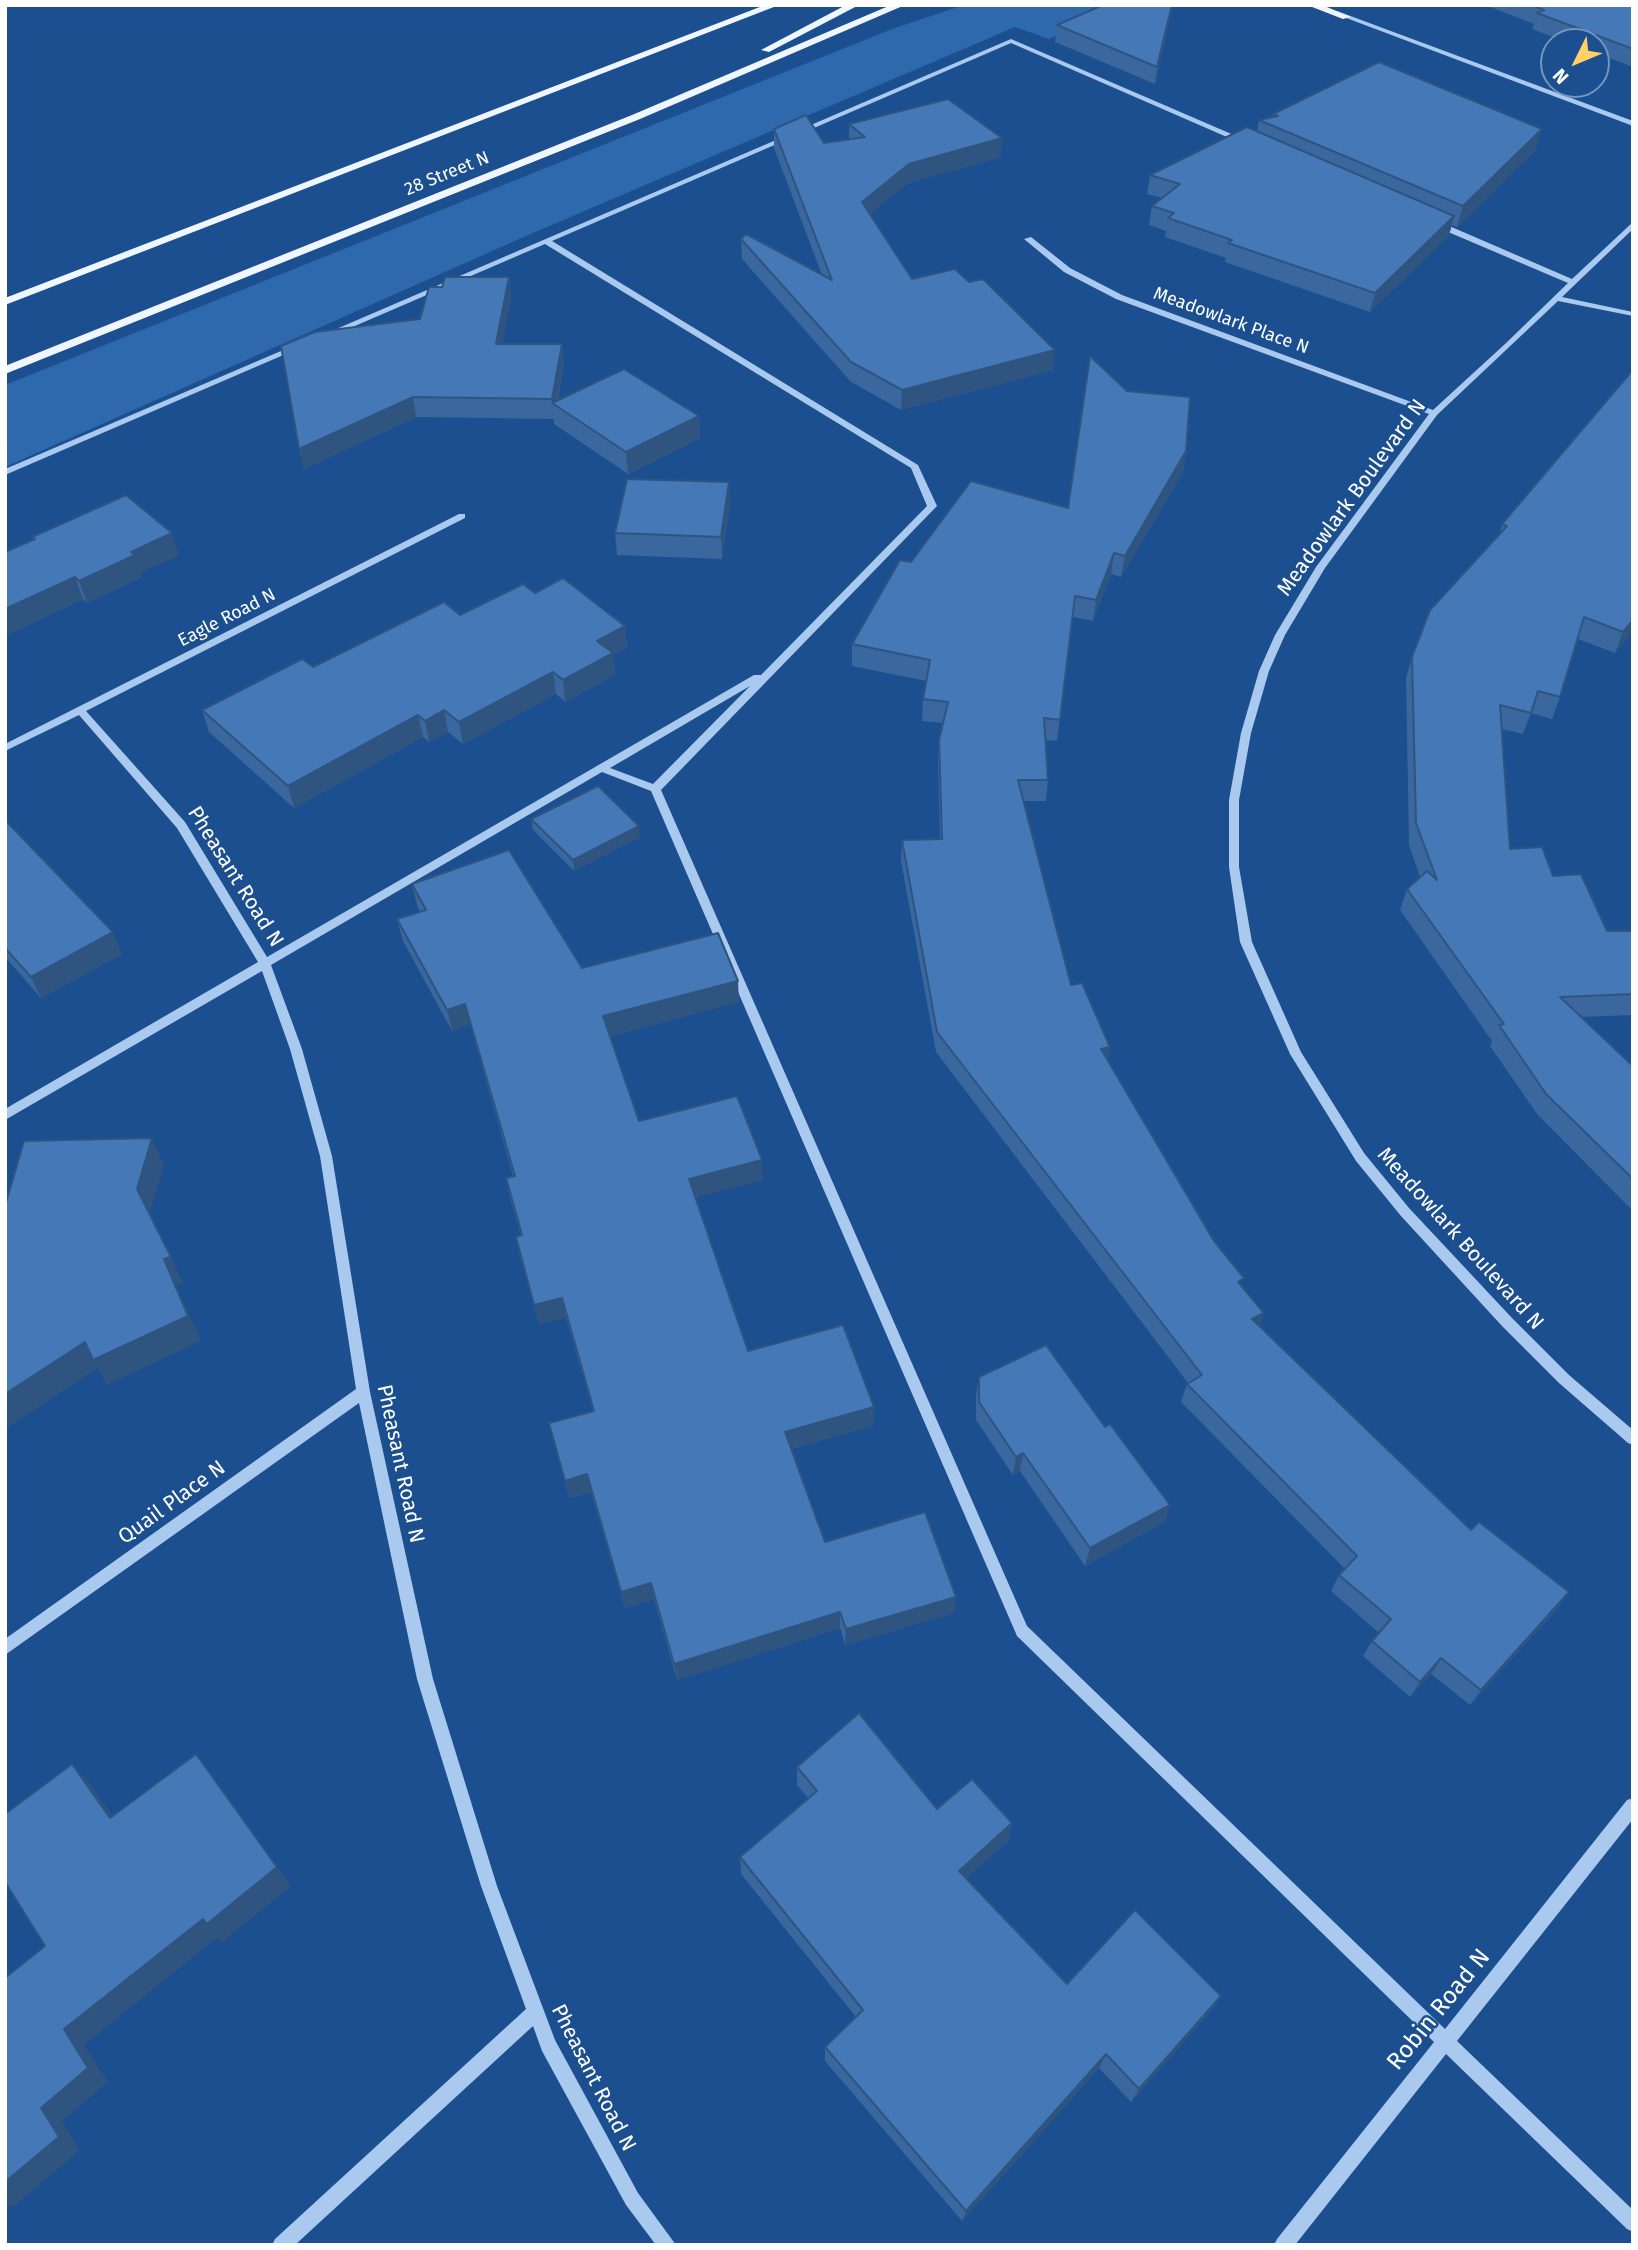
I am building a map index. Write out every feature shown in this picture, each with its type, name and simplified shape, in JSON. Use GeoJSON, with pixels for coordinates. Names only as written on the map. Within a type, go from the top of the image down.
{"type":"FeatureCollection","features":[{"type":"Feature","properties":{"kind":"main road","name":"28 Street N"},"geometry":{"type":"LineString","coordinates":[[5,302],[774,5]]}},
{"type":"Feature","properties":{"kind":"main road"},"geometry":{"type":"LineString","coordinates":[[636,117],[854,5]]}},
{"type":"Feature","properties":{"kind":"main road","name":"28 Street N"},"geometry":{"type":"LineString","coordinates":[[5,370],[636,117],[900,5]]}},
{"type":"Feature","properties":{"kind":"main road"},"geometry":{"type":"LineString","coordinates":[[886,11],[910,5]]}},
{"type":"Feature","properties":{"kind":"main road"},"geometry":{"type":"LineString","coordinates":[[1315,5],[1346,17]]}},
{"type":"Feature","properties":{"kind":"main road"},"geometry":{"type":"LineString","coordinates":[[1328,5],[1346,17]]}},
{"type":"Feature","properties":{"kind":"street"},"geometry":{"type":"LineString","coordinates":[[1346,17],[1633,124]]}},
{"type":"Feature","properties":{"kind":"street"},"geometry":{"type":"LineString","coordinates":[[316,340],[1011,41],[1256,146]]}},
{"type":"Feature","properties":{"kind":"street"},"geometry":{"type":"LineString","coordinates":[[1421,217],[1574,283]]}},
{"type":"Feature","properties":{"kind":"street","name":"Meadowlark Boulevard N"},"geometry":{"type":"LineString","coordinates":[[1633,224],[1558,299],[1434,413],[1306,590],[1280,635],[1264,671],[1246,733],[1234,800],[1234,867],[1246,942],[1297,1054],[1360,1157],[1405,1212],[1491,1305],[1564,1379],[1633,1439]]}},
{"type":"Feature","properties":{"kind":"street","name":"Meadowlark Place N"},"geometry":{"type":"LineString","coordinates":[[1028,239],[1067,270],[1119,297],[1434,413]]}},
{"type":"Feature","properties":{"kind":"street"},"geometry":{"type":"LineString","coordinates":[[546,241],[915,467],[932,506],[655,789]]}},
{"type":"Feature","properties":{"kind":"street"},"geometry":{"type":"LineString","coordinates":[[1558,299],[1633,314]]}},
{"type":"Feature","properties":{"kind":"street"},"geometry":{"type":"LineString","coordinates":[[5,472],[303,345]]}},
{"type":"Feature","properties":{"kind":"street","name":"Eagle Road N"},"geometry":{"type":"LineString","coordinates":[[5,748],[462,516]]}},
{"type":"Feature","properties":{"kind":"street"},"geometry":{"type":"LineString","coordinates":[[5,1115],[774,668]]}},
{"type":"Feature","properties":{"kind":"street","name":"Pheasant Road N"},"geometry":{"type":"LineString","coordinates":[[80,710],[181,825],[265,964],[296,1049],[326,1156],[363,1392],[425,1679],[489,1886],[548,2045],[632,2199],[667,2245]]}},
{"type":"Feature","properties":{"kind":"street"},"geometry":{"type":"LineString","coordinates":[[601,768],[655,789],[1022,1631],[1444,2042]]}},
{"type":"Feature","properties":{"kind":"street","name":"Quail Place N"},"geometry":{"type":"LineString","coordinates":[[5,1648],[363,1392]]}},
{"type":"Feature","properties":{"kind":"street","name":"Robin Road N"},"geometry":{"type":"LineString","coordinates":[[1283,2245],[1633,1806]]}},
{"type":"Feature","properties":{"kind":"street"},"geometry":{"type":"LineString","coordinates":[[281,2245],[536,2012]]}},
{"type":"Feature","properties":{"kind":"lane"},"geometry":{"type":"LineString","coordinates":[[1444,2042],[1633,2223]]}},
{"type":"Feature","properties":{"kind":"shaded area"},"geometry":{"type":"Polygon","coordinates":[[[964,5],[1125,5],[1049,39],[1015,27],[526,236],[5,467],[5,385],[892,29],[964,5]]]}},
{"type":"Feature","properties":{"kind":"building"},"geometry":{"type":"Polygon","coordinates":[[[1103,5],[1172,5],[1157,67],[1057,25],[1103,5]]]}},
{"type":"Feature","properties":{"kind":"building"},"geometry":{"type":"Polygon","coordinates":[[[1532,5],[1633,5],[1633,49],[1610,40],[1610,28],[1577,28],[1537,13],[1544,10],[1532,5]]]}},
{"type":"Feature","properties":{"kind":"building"},"geometry":{"type":"Polygon","coordinates":[[[1379,62],[1542,129],[1463,206],[1259,120],[1278,116],[1273,114],[1379,62]]]}},
{"type":"Feature","properties":{"kind":"building"},"geometry":{"type":"Polygon","coordinates":[[[948,99],[1002,138],[909,164],[862,202],[912,279],[955,269],[969,282],[983,279],[1055,350],[902,390],[851,362],[741,239],[746,234],[832,280],[774,129],[806,115],[824,143],[865,137],[849,124],[948,99]]]}},
{"type":"Feature","properties":{"kind":"building"},"geometry":{"type":"Polygon","coordinates":[[[1247,127],[1454,216],[1375,293],[1228,243],[1232,240],[1168,218],[1174,213],[1152,206],[1180,184],[1150,175],[1247,127]]]}},
{"type":"Feature","properties":{"kind":"building"},"geometry":{"type":"Polygon","coordinates":[[[445,277],[509,277],[496,344],[562,344],[552,399],[413,397],[299,449],[281,346],[315,332],[420,319],[429,287],[442,287],[445,277]]]}},
{"type":"Feature","properties":{"kind":"building"},"geometry":{"type":"Polygon","coordinates":[[[1090,356],[1127,391],[1190,397],[1186,451],[1125,556],[1114,553],[1096,600],[1075,596],[1060,720],[1044,718],[1048,780],[1018,780],[1071,985],[1082,983],[1110,1047],[1101,1049],[1214,1241],[1244,1278],[1238,1282],[1264,1313],[1252,1319],[1471,1530],[1479,1522],[1569,1592],[1481,1690],[1441,1658],[1420,1682],[1372,1641],[1391,1619],[1339,1575],[1357,1556],[1187,1384],[1202,1375],[937,1032],[902,840],[942,839],[939,740],[948,702],[923,699],[930,660],[852,644],[900,560],[911,562],[971,481],[1068,508],[1090,356]]]}},
{"type":"Feature","properties":{"kind":"building"},"geometry":{"type":"Polygon","coordinates":[[[624,369],[699,416],[626,452],[552,403],[624,369]]]}},
{"type":"Feature","properties":{"kind":"building"},"geometry":{"type":"Polygon","coordinates":[[[1631,372],[1633,620],[1623,632],[1584,617],[1560,697],[1538,691],[1531,713],[1500,705],[1510,849],[1542,847],[1553,876],[1581,874],[1607,931],[1633,931],[1633,994],[1560,997],[1633,1066],[1633,1179],[1546,1094],[1499,1025],[1504,1024],[1407,889],[1427,871],[1437,880],[1416,823],[1412,657],[1430,610],[1507,526],[1502,524],[1631,372]]]}},
{"type":"Feature","properties":{"kind":"building"},"geometry":{"type":"Polygon","coordinates":[[[627,479],[729,482],[721,537],[615,533],[627,479]]]}},
{"type":"Feature","properties":{"kind":"building"},"geometry":{"type":"Polygon","coordinates":[[[126,495],[172,533],[131,552],[135,555],[79,581],[75,577],[5,609],[5,552],[126,495]]]}},
{"type":"Feature","properties":{"kind":"building"},"geometry":{"type":"Polygon","coordinates":[[[563,578],[625,626],[597,641],[613,653],[563,680],[553,672],[459,722],[444,710],[425,721],[418,715],[288,786],[202,710],[302,659],[313,667],[444,602],[460,615],[523,584],[535,593],[563,578]]]}},
{"type":"Feature","properties":{"kind":"building"},"geometry":{"type":"Polygon","coordinates":[[[598,786],[639,826],[573,860],[531,819],[598,786]]]}},
{"type":"Feature","properties":{"kind":"building"},"geometry":{"type":"Polygon","coordinates":[[[5,820],[113,932],[31,977],[5,948],[5,820]]]}},
{"type":"Feature","properties":{"kind":"building"},"geometry":{"type":"Polygon","coordinates":[[[509,850],[582,968],[718,933],[738,981],[603,1016],[639,1121],[737,1096],[762,1160],[689,1179],[748,1351],[843,1325],[874,1407],[785,1432],[825,1542],[925,1512],[956,1597],[846,1629],[840,1612],[674,1664],[651,1583],[621,1592],[587,1474],[565,1481],[549,1423],[594,1411],[562,1298],[534,1305],[516,1237],[522,1235],[506,1178],[515,1176],[465,1004],[447,1010],[397,919],[426,910],[412,884],[509,850]]]}},
{"type":"Feature","properties":{"kind":"building"},"geometry":{"type":"Polygon","coordinates":[[[152,1138],[137,1189],[171,1257],[164,1259],[188,1316],[93,1360],[85,1342],[5,1394],[5,1206],[24,1141],[152,1138]]]}},
{"type":"Feature","properties":{"kind":"building"},"geometry":{"type":"Polygon","coordinates":[[[1046,1345],[1105,1427],[1110,1424],[1170,1505],[1090,1548],[1023,1453],[1016,1457],[979,1402],[979,1377],[1046,1345]]]}},
{"type":"Feature","properties":{"kind":"building"},"geometry":{"type":"Polygon","coordinates":[[[859,1713],[937,1809],[972,1779],[1012,1823],[959,1871],[1067,1984],[1135,1910],[1221,1996],[1139,2089],[1106,2054],[966,2211],[825,2047],[863,2010],[740,1857],[817,1791],[797,1767],[859,1713]]]}},
{"type":"Feature","properties":{"kind":"building"},"geometry":{"type":"Polygon","coordinates":[[[196,1754],[277,1867],[207,1924],[203,1919],[64,2029],[88,2068],[41,2108],[59,2137],[5,2182],[5,1978],[45,1946],[5,1882],[5,1814],[72,1764],[110,1818],[196,1754]]]}}]}
